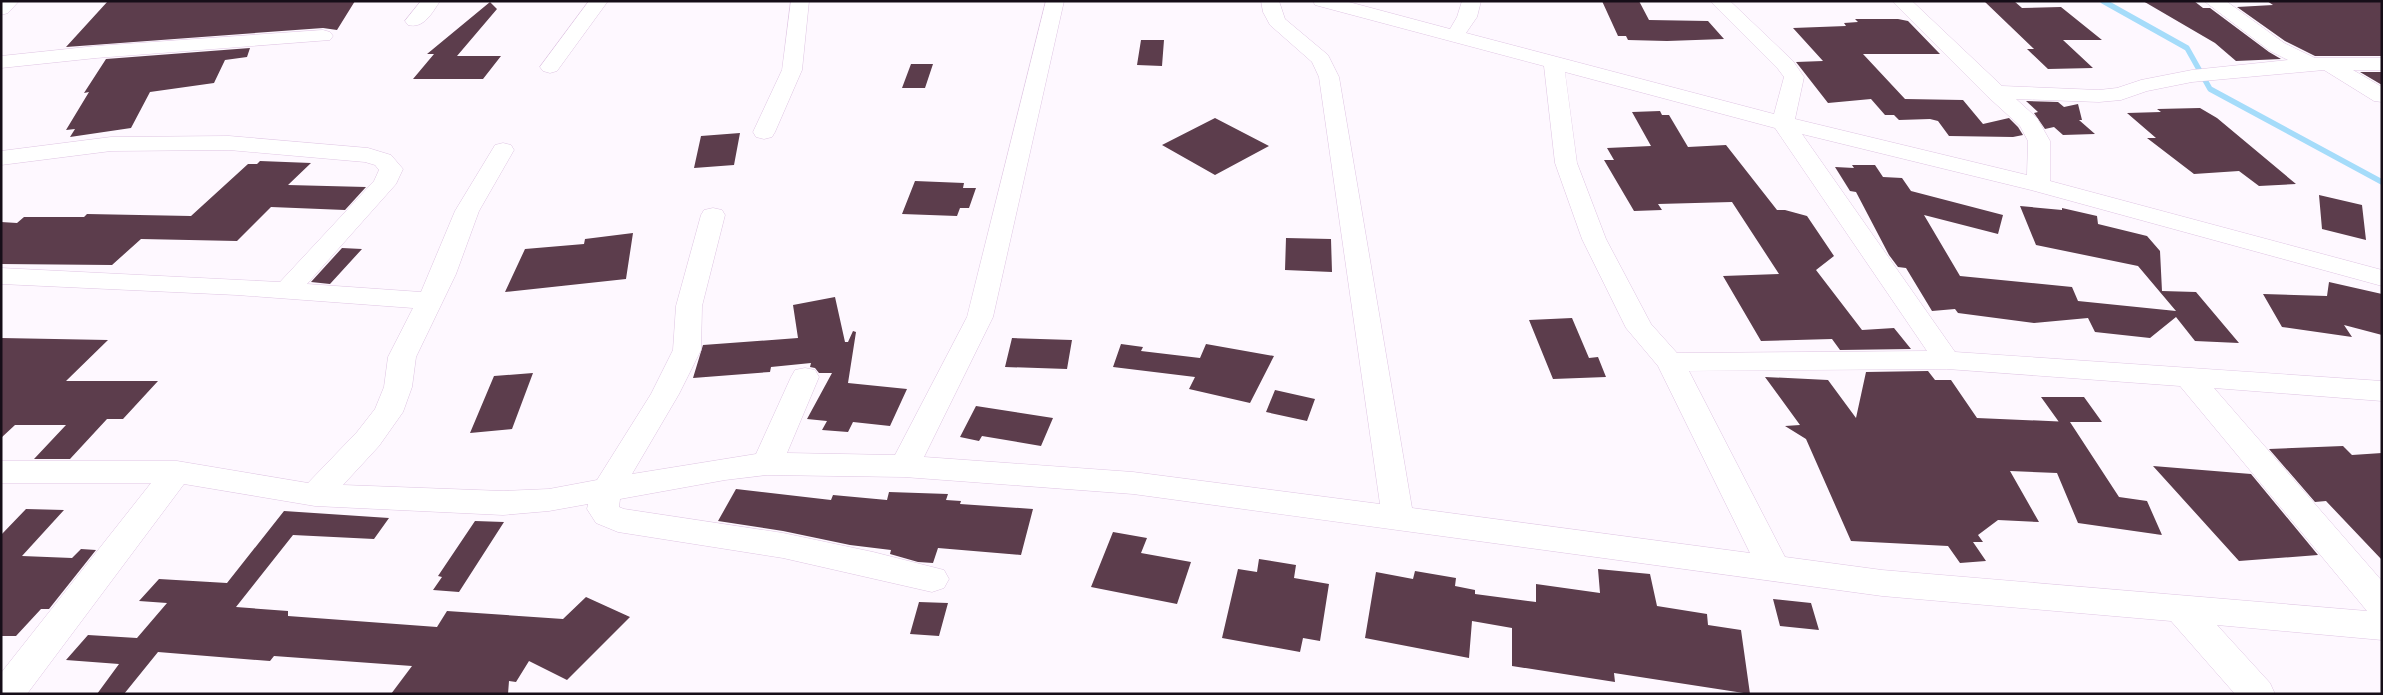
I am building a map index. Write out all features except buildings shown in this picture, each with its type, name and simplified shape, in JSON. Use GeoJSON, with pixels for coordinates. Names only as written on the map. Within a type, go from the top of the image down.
{"type":"FeatureCollection","features":[{"type":"Feature","properties":{"kind":"street"},"geometry":{"type":"LineString","coordinates":[[1,9],[10,1]]}},
{"type":"Feature","properties":{"kind":"street"},"geometry":{"type":"LineString","coordinates":[[415,21],[431,1]]}},
{"type":"Feature","properties":{"kind":"street"},"geometry":{"type":"LineString","coordinates":[[550,67],[599,1]]}},
{"type":"Feature","properties":{"kind":"street"},"geometry":{"type":"LineString","coordinates":[[764,132],[792,70],[800,1]]}},
{"type":"Feature","properties":{"kind":"street"},"geometry":{"type":"LineString","coordinates":[[904,466],[980,317],[1055,1]]}},
{"type":"Feature","properties":{"kind":"street"},"geometry":{"type":"LineString","coordinates":[[1270,1],[1275,17],[1285,32],[1310,48],[1322,60],[1329,77],[1398,520]]}},
{"type":"Feature","properties":{"kind":"street"},"geometry":{"type":"LineString","coordinates":[[1322,1],[1783,123],[2038,184],[2296,252],[2382,278]]}},
{"type":"Feature","properties":{"kind":"street"},"geometry":{"type":"LineString","coordinates":[[1454,37],[1467,17],[1472,1]]}},
{"type":"Feature","properties":{"kind":"street"},"geometry":{"type":"LineString","coordinates":[[1719,1],[1786,66],[1794,77],[1783,123],[1947,360]]}},
{"type":"Feature","properties":{"kind":"street"},"geometry":{"type":"LineString","coordinates":[[1901,1],[1994,92],[2029,123],[2039,141],[2038,184]]}},
{"type":"Feature","properties":{"kind":"street"},"geometry":{"type":"LineString","coordinates":[[2212,1],[2278,47],[2320,64],[2382,96]]}},
{"type":"Feature","properties":{"kind":"street"},"geometry":{"type":"LineString","coordinates":[[1,62],[96,52],[323,36]]}},
{"type":"Feature","properties":{"kind":"street"},"geometry":{"type":"LineString","coordinates":[[1554,62],[1566,163],[1594,239],[1640,328],[1670,362],[1775,569]]}},
{"type":"Feature","properties":{"kind":"street"},"geometry":{"type":"LineString","coordinates":[[1994,92],[2099,96],[2121,94],[2149,84],[2192,76],[2320,64],[2382,64]]}},
{"type":"Feature","properties":{"kind":"street"},"geometry":{"type":"LineString","coordinates":[[1,158],[111,144],[175,142],[229,143],[313,149],[368,155],[383,160],[391,169],[384,184],[286,291]]}},
{"type":"Feature","properties":{"kind":"street"},"geometry":{"type":"LineString","coordinates":[[314,495],[368,439],[388,412],[398,386],[402,356],[443,274],[467,211],[503,150]]}},
{"type":"Feature","properties":{"kind":"street"},"geometry":{"type":"LineString","coordinates":[[713,215],[689,306],[687,350],[665,394],[606,491],[603,509],[607,515],[618,520],[693,530],[841,557],[932,579]]}},
{"type":"Feature","properties":{"kind":"street"},"geometry":{"type":"LineString","coordinates":[[1,276],[286,291],[429,301]]}},
{"type":"Feature","properties":{"kind":"street"},"geometry":{"type":"LineString","coordinates":[[1670,362],[1947,360],[2382,391]]}},
{"type":"Feature","properties":{"kind":"street"},"geometry":{"type":"LineString","coordinates":[[767,464],[805,377]]}},
{"type":"Feature","properties":{"kind":"street"},"geometry":{"type":"LineString","coordinates":[[2189,378],[2382,605]]}},
{"type":"Feature","properties":{"kind":"street"},"geometry":{"type":"LineString","coordinates":[[1,472],[177,472],[314,495],[503,502],[549,500],[725,469],[767,464],[904,466],[1133,483],[1398,520],[1882,583],[2382,626]]}},
{"type":"Feature","properties":{"kind":"street"},"geometry":{"type":"LineString","coordinates":[[6,694],[177,472]]}},
{"type":"Feature","properties":{"kind":"street"},"geometry":{"type":"LineString","coordinates":[[2181,609],[2256,694]]}},
{"type":"Feature","properties":{"kind":"waterway"},"geometry":{"type":"LineString","coordinates":[[2103,1],[2187,48],[2210,89],[2382,182]]}}]}
